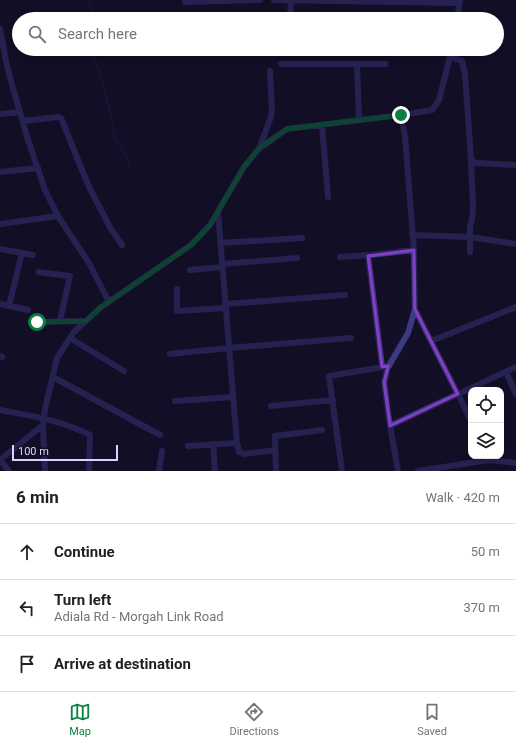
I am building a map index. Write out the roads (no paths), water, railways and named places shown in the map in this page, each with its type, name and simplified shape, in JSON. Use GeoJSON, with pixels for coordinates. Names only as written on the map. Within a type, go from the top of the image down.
{"type":"FeatureCollection","features":[{"type":"Feature","properties":{"kind":"street"},"geometry":{"type":"LineString","coordinates":[[186,0],[186,2],[260,0]]}},
{"type":"Feature","properties":{"kind":"street"},"geometry":{"type":"LineString","coordinates":[[274,0],[460,1],[458,12]]}},
{"type":"Feature","properties":{"kind":"street"},"geometry":{"type":"LineString","coordinates":[[290,12],[291,1]]}},
{"type":"Feature","properties":{"kind":"street"},"geometry":{"type":"LineString","coordinates":[[0,29],[3,62],[45,190],[58,216],[89,262],[109,302]]}},
{"type":"Feature","properties":{"kind":"street"},"geometry":{"type":"LineString","coordinates":[[258,149],[287,129],[432,110],[439,100],[451,57],[462,61],[465,74],[473,207],[470,226],[470,252]]}},
{"type":"Feature","properties":{"kind":"street"},"geometry":{"type":"LineString","coordinates":[[281,64],[386,64]]}},
{"type":"Feature","properties":{"kind":"street"},"geometry":{"type":"LineString","coordinates":[[357,64],[359,120]]}},
{"type":"Feature","properties":{"kind":"street"},"geometry":{"type":"LineString","coordinates":[[45,471],[43,421],[57,358],[74,332],[100,308],[191,245],[210,225],[244,167],[258,149],[271,117],[270,71]]}},
{"type":"Feature","properties":{"kind":"street"},"geometry":{"type":"LineString","coordinates":[[0,114],[20,112]]}},
{"type":"Feature","properties":{"kind":"street"},"geometry":{"type":"LineString","coordinates":[[342,471],[330,376],[386,367],[408,333],[415,309],[414,250],[405,136],[401,115]]}},
{"type":"Feature","properties":{"kind":"street"},"geometry":{"type":"LineString","coordinates":[[23,121],[58,117],[62,118],[89,187],[111,229],[122,245]]}},
{"type":"Feature","properties":{"kind":"street"},"geometry":{"type":"LineString","coordinates":[[322,125],[328,197]]}},
{"type":"Feature","properties":{"kind":"street"},"geometry":{"type":"LineString","coordinates":[[471,160],[476,163],[516,165]]}},
{"type":"Feature","properties":{"kind":"street"},"geometry":{"type":"LineString","coordinates":[[0,172],[38,168]]}},
{"type":"Feature","properties":{"kind":"street"},"geometry":{"type":"LineString","coordinates":[[218,212],[237,443],[239,452],[244,454],[275,450]]}},
{"type":"Feature","properties":{"kind":"street"},"geometry":{"type":"LineString","coordinates":[[0,224],[58,216]]}},
{"type":"Feature","properties":{"kind":"street"},"geometry":{"type":"LineString","coordinates":[[412,235],[470,237],[516,244]]}},
{"type":"Feature","properties":{"kind":"street"},"geometry":{"type":"LineString","coordinates":[[220,243],[302,238]]}},
{"type":"Feature","properties":{"kind":"street"},"geometry":{"type":"LineString","coordinates":[[0,249],[33,255]]}},
{"type":"Feature","properties":{"kind":"street"},"geometry":{"type":"LineString","coordinates":[[340,257],[368,256],[414,250]]}},
{"type":"Feature","properties":{"kind":"street"},"geometry":{"type":"LineString","coordinates":[[9,306],[22,253]]}},
{"type":"Feature","properties":{"kind":"street"},"geometry":{"type":"LineString","coordinates":[[368,256],[387,369],[384,382],[398,471]]}},
{"type":"Feature","properties":{"kind":"street"},"geometry":{"type":"LineString","coordinates":[[190,270],[297,258]]}},
{"type":"Feature","properties":{"kind":"street"},"geometry":{"type":"LineString","coordinates":[[38,272],[70,276],[60,322]]}},
{"type":"Feature","properties":{"kind":"street"},"geometry":{"type":"LineString","coordinates":[[177,288],[177,311],[345,295]]}},
{"type":"Feature","properties":{"kind":"street"},"geometry":{"type":"LineString","coordinates":[[0,304],[28,310]]}},
{"type":"Feature","properties":{"kind":"street"},"geometry":{"type":"LineString","coordinates":[[431,341],[516,307]]}},
{"type":"Feature","properties":{"kind":"street"},"geometry":{"type":"LineString","coordinates":[[415,309],[468,415]]}},
{"type":"Feature","properties":{"kind":"street"},"geometry":{"type":"LineString","coordinates":[[37,322],[86,321]]}},
{"type":"Feature","properties":{"kind":"street"},"geometry":{"type":"LineString","coordinates":[[70,338],[124,371]]}},
{"type":"Feature","properties":{"kind":"street"},"geometry":{"type":"LineString","coordinates":[[170,354],[351,338]]}},
{"type":"Feature","properties":{"kind":"street"},"geometry":{"type":"LineString","coordinates":[[390,426],[516,367]]}},
{"type":"Feature","properties":{"kind":"street"},"geometry":{"type":"LineString","coordinates":[[506,372],[516,394]]}},
{"type":"Feature","properties":{"kind":"street"},"geometry":{"type":"LineString","coordinates":[[52,377],[160,435]]}},
{"type":"Feature","properties":{"kind":"street"},"geometry":{"type":"LineString","coordinates":[[175,401],[233,397]]}},
{"type":"Feature","properties":{"kind":"street"},"geometry":{"type":"LineString","coordinates":[[271,406],[332,400]]}},
{"type":"Feature","properties":{"kind":"street"},"geometry":{"type":"LineString","coordinates":[[0,410],[80,430],[90,435],[89,471]]}},
{"type":"Feature","properties":{"kind":"street"},"geometry":{"type":"LineString","coordinates":[[9,471],[0,460],[43,421]]}},
{"type":"Feature","properties":{"kind":"street"},"geometry":{"type":"LineString","coordinates":[[276,471],[275,436],[322,430]]}},
{"type":"Feature","properties":{"kind":"street"},"geometry":{"type":"LineString","coordinates":[[188,446],[237,443]]}},
{"type":"Feature","properties":{"kind":"street"},"geometry":{"type":"LineString","coordinates":[[213,444],[214,471]]}},
{"type":"Feature","properties":{"kind":"street"},"geometry":{"type":"LineString","coordinates":[[159,471],[162,451]]}},
{"type":"Feature","properties":{"kind":"street"},"geometry":{"type":"LineString","coordinates":[[418,471],[483,459]]}},
{"type":"Feature","properties":{"kind":"street"},"geometry":{"type":"LineString","coordinates":[[494,459],[516,463]]}},
{"type":"Feature","properties":{"kind":"waterway"},"geometry":{"type":"LineString","coordinates":[[87,0],[93,12]]}},
{"type":"Feature","properties":{"kind":"waterway"},"geometry":{"type":"LineString","coordinates":[[94,56],[102,79],[115,137],[127,158],[131,172]]}}]}
